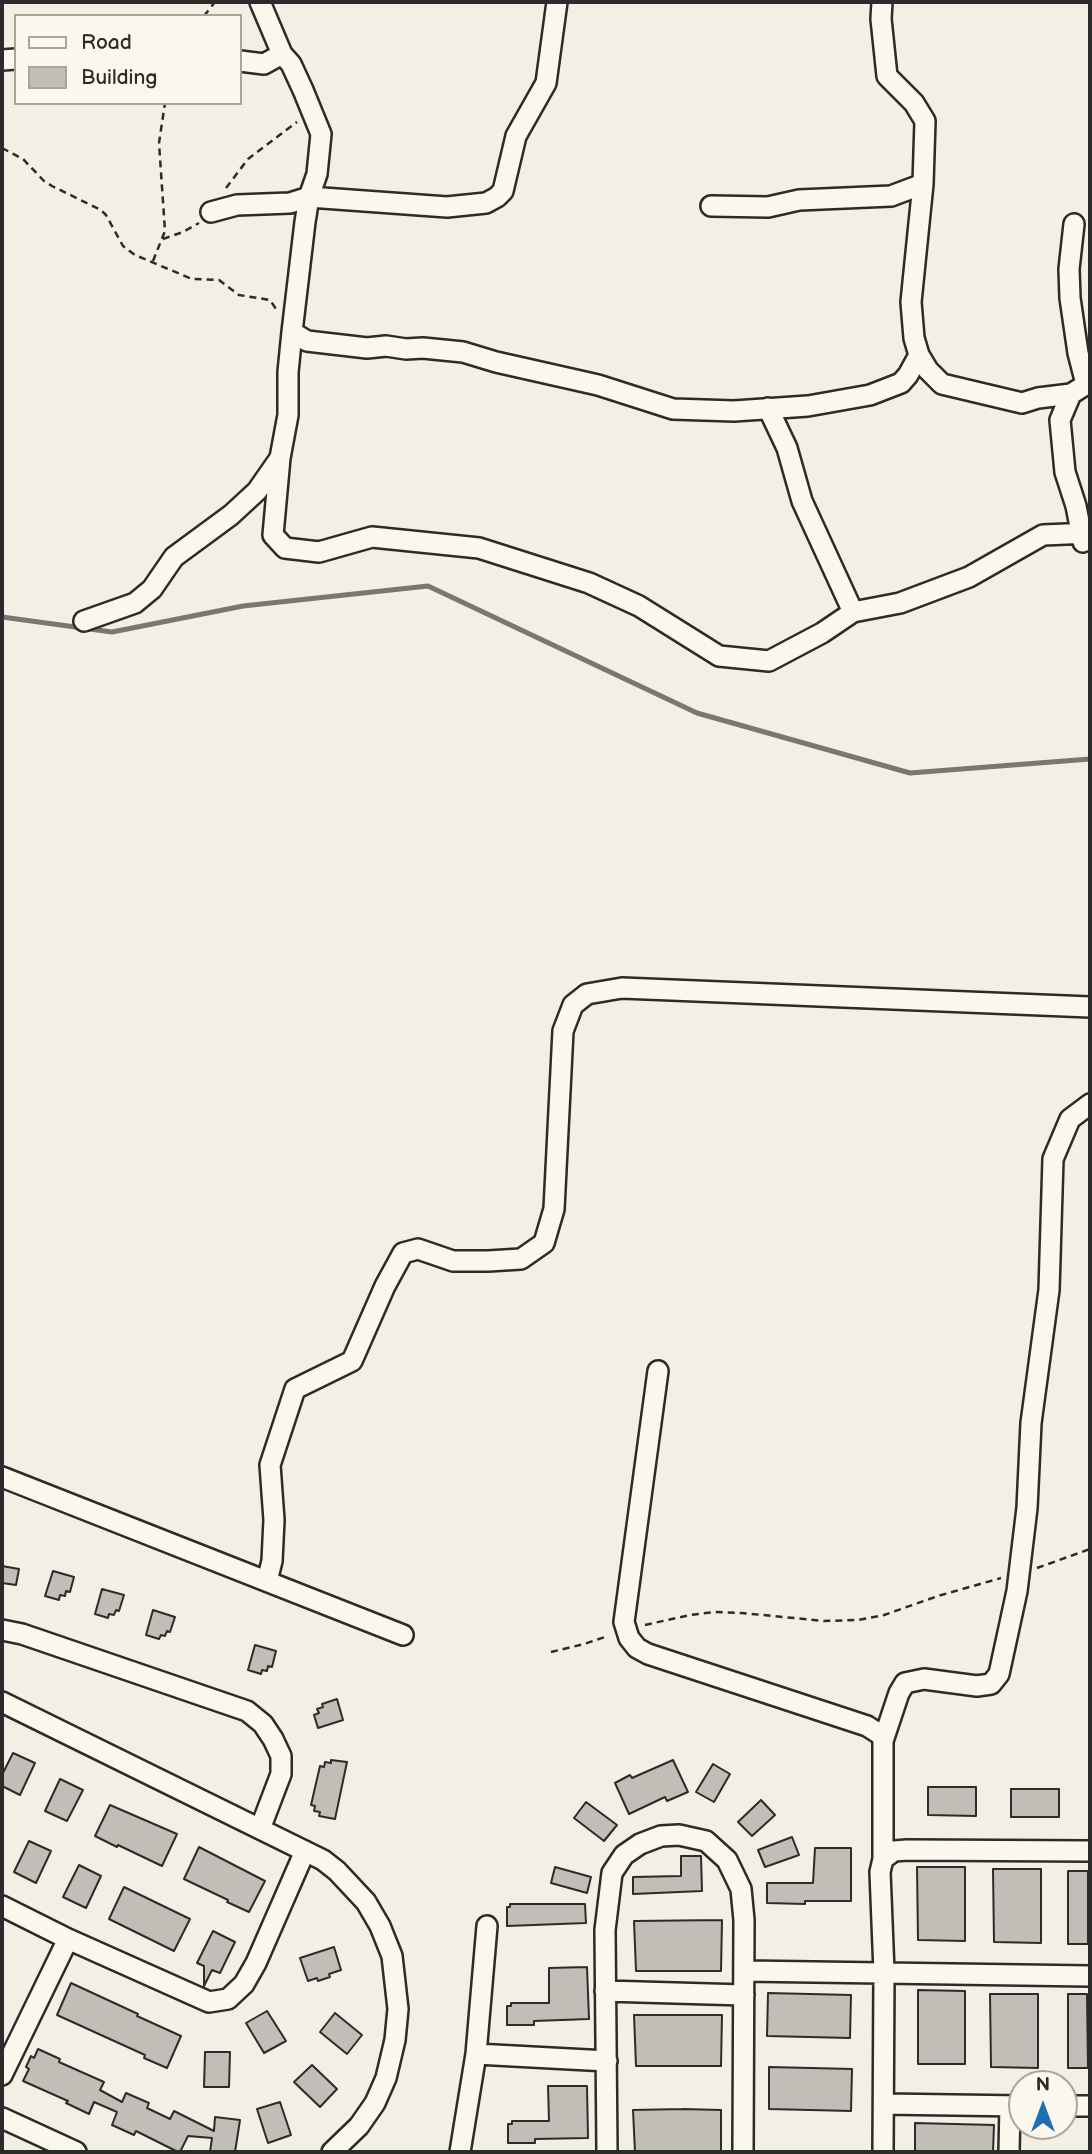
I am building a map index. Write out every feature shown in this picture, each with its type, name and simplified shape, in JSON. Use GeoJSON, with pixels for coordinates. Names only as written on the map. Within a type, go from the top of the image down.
{"type":"FeatureCollection","features":[{"type":"Feature","properties":{"kind":"street"},"geometry":{"type":"LineString","coordinates":[[260,2],[282,54],[291,64],[321,134],[317,174],[309,197],[292,332],[288,415],[280,458],[273,535],[285,548],[319,552],[372,537],[479,548],[589,583],[639,606],[719,656],[769,661],[822,633],[853,612],[900,603],[969,577],[1043,535],[1085,536],[1065,472],[1060,420],[1083,387],[1070,299],[1069,269],[1074,224]]}},
{"type":"Feature","properties":{"kind":"street"},"geometry":{"type":"LineString","coordinates":[[211,212],[237,205],[290,204],[309,197],[447,207],[486,203],[497,197],[503,191],[516,136],[545,83],[557,2]]}},
{"type":"Feature","properties":{"kind":"street"},"geometry":{"type":"LineString","coordinates":[[882,2],[881,19],[887,76],[915,103],[925,121],[923,184],[911,302],[914,338],[919,355],[928,370],[942,384],[1022,403],[1083,387]]}},
{"type":"Feature","properties":{"kind":"street"},"geometry":{"type":"LineString","coordinates":[[242,61],[264,64],[282,54]]}},
{"type":"Feature","properties":{"kind":"street"},"geometry":{"type":"LineString","coordinates":[[711,206],[768,207],[799,200],[891,195],[923,184]]}},
{"type":"Feature","properties":{"kind":"street"},"geometry":{"type":"LineString","coordinates":[[292,332],[307,341],[367,348],[386,346],[463,352],[598,385],[673,409],[734,411],[808,406],[870,395],[901,383],[938,380]]}},
{"type":"Feature","properties":{"kind":"street"},"geometry":{"type":"LineString","coordinates":[[901,383],[919,355]]}},
{"type":"Feature","properties":{"kind":"street"},"geometry":{"type":"LineString","coordinates":[[768,408],[787,448],[802,501],[853,612]]}},
{"type":"Feature","properties":{"kind":"street"},"geometry":{"type":"LineString","coordinates":[[84,621],[135,603],[152,589],[174,557],[231,515],[257,491],[280,458]]}},
{"type":"Feature","properties":{"kind":"street"},"geometry":{"type":"LineString","coordinates":[[267,1581],[272,1561],[274,1520],[270,1465],[295,1389],[352,1361],[385,1286],[403,1253],[418,1249],[453,1261],[521,1259],[544,1243],[554,1209],[563,1031],[573,1005],[587,994],[622,988],[1090,1007]]}},
{"type":"Feature","properties":{"kind":"street"},"geometry":{"type":"LineString","coordinates":[[883,2152],[884,1972],[880,1872],[883,1859],[883,1741],[905,1683],[923,1679],[978,1686],[991,1684],[999,1674],[1020,1573],[1027,1508],[1031,1423],[1049,1290],[1053,1159],[1070,1119],[1090,1104]]}},
{"type":"Feature","properties":{"kind":"street"},"geometry":{"type":"LineString","coordinates":[[658,1371],[624,1622],[629,1638],[637,1648],[648,1654],[867,1726],[881,1735],[883,1741]]}},
{"type":"Feature","properties":{"kind":"street"},"geometry":{"type":"LineString","coordinates":[[2,1477],[403,1635]]}},
{"type":"Feature","properties":{"kind":"street"},"geometry":{"type":"LineString","coordinates":[[2,1630],[44,1641],[247,1711],[263,1724],[281,1756],[281,1774],[260,1829]]}},
{"type":"Feature","properties":{"kind":"street"},"geometry":{"type":"LineString","coordinates":[[2,1702],[305,1851],[337,1871],[366,1902],[380,1926],[392,1956],[398,2009],[395,2040],[386,2078],[375,2103],[359,2126],[332,2152]]}},
{"type":"Feature","properties":{"kind":"street"},"geometry":{"type":"LineString","coordinates":[[607,2152],[605,1930],[612,1873],[624,1855],[640,1844],[661,1836],[679,1835],[706,1841],[727,1860],[741,1889],[744,1920],[743,2152]]}},
{"type":"Feature","properties":{"kind":"street"},"geometry":{"type":"LineString","coordinates":[[883,1859],[894,1851],[907,1850],[1090,1851]]}},
{"type":"Feature","properties":{"kind":"street"},"geometry":{"type":"LineString","coordinates":[[2,1906],[209,2003],[228,1999],[244,1984],[256,1963],[305,1851]]}},
{"type":"Feature","properties":{"kind":"street"},"geometry":{"type":"LineString","coordinates":[[460,2152],[476,2054],[488,1926]]}},
{"type":"Feature","properties":{"kind":"street"},"geometry":{"type":"LineString","coordinates":[[2,2075],[68,1939]]}},
{"type":"Feature","properties":{"kind":"street"},"geometry":{"type":"LineString","coordinates":[[744,1971],[1090,1976]]}},
{"type":"Feature","properties":{"kind":"street"},"geometry":{"type":"LineString","coordinates":[[605,1991],[744,1995]]}},
{"type":"Feature","properties":{"kind":"street"},"geometry":{"type":"LineString","coordinates":[[476,2054],[607,2061]]}},
{"type":"Feature","properties":{"kind":"street"},"geometry":{"type":"LineString","coordinates":[[884,2104],[1008,2106]]}},
{"type":"Feature","properties":{"kind":"street"},"geometry":{"type":"LineString","coordinates":[[2,2118],[76,2152]]}},
{"type":"Feature","properties":{"kind":"path"},"geometry":{"type":"LineString","coordinates":[[153,261],[163,239],[165,221],[159,143],[166,105]]}},
{"type":"Feature","properties":{"kind":"path"},"geometry":{"type":"LineString","coordinates":[[163,239],[197,224],[211,212],[232,178],[248,159],[298,121],[314,115]]}},
{"type":"Feature","properties":{"kind":"path"},"geometry":{"type":"LineString","coordinates":[[2,148],[23,159],[52,186],[101,210],[123,246],[135,255],[192,279],[219,280],[239,295],[270,300],[292,332]]}},
{"type":"Feature","properties":{"kind":"path"},"geometry":{"type":"LineString","coordinates":[[551,1652],[626,1629],[715,1612],[824,1622],[858,1620],[884,1615],[1090,1549]]}},
{"type":"Feature","properties":{"kind":"building"},"geometry":{"type":"Polygon","coordinates":[[[2,1566],[19,1569],[16,1585],[2,1583],[2,1566]]]}},
{"type":"Feature","properties":{"kind":"building"},"geometry":{"type":"Polygon","coordinates":[[[53,1571],[74,1577],[70,1592],[66,1591],[65,1596],[60,1595],[59,1600],[45,1596],[53,1571]]]}},
{"type":"Feature","properties":{"kind":"building"},"geometry":{"type":"Polygon","coordinates":[[[102,1589],[124,1595],[119,1611],[116,1610],[114,1615],[109,1614],[108,1618],[95,1614],[102,1589]]]}},
{"type":"Feature","properties":{"kind":"building"},"geometry":{"type":"Polygon","coordinates":[[[153,1610],[175,1617],[170,1632],[167,1631],[165,1636],[161,1635],[159,1639],[146,1635],[153,1610]]]}},
{"type":"Feature","properties":{"kind":"building"},"geometry":{"type":"Polygon","coordinates":[[[255,1645],[276,1651],[272,1667],[268,1666],[267,1671],[262,1670],[261,1674],[248,1670],[255,1645]]]}},
{"type":"Feature","properties":{"kind":"building"},"geometry":{"type":"Polygon","coordinates":[[[337,1699],[343,1720],[318,1728],[314,1715],[319,1713],[317,1709],[323,1707],[322,1704],[337,1699]]]}},
{"type":"Feature","properties":{"kind":"building"},"geometry":{"type":"Polygon","coordinates":[[[13,1753],[35,1763],[20,1795],[2,1786],[2,1775],[13,1753]]]}},
{"type":"Feature","properties":{"kind":"building"},"geometry":{"type":"Polygon","coordinates":[[[331,1760],[347,1762],[335,1819],[319,1816],[320,1812],[314,1811],[315,1806],[311,1805],[320,1766],[324,1767],[325,1762],[331,1763],[331,1760]]]}},
{"type":"Feature","properties":{"kind":"building"},"geometry":{"type":"Polygon","coordinates":[[[673,1760],[688,1792],[667,1801],[665,1797],[629,1814],[615,1783],[673,1760]]]}},
{"type":"Feature","properties":{"kind":"building"},"geometry":{"type":"Polygon","coordinates":[[[713,1764],[730,1774],[714,1802],[696,1792],[713,1764]]]}},
{"type":"Feature","properties":{"kind":"building"},"geometry":{"type":"Polygon","coordinates":[[[60,1779],[83,1790],[67,1821],[45,1811],[60,1779]]]}},
{"type":"Feature","properties":{"kind":"building"},"geometry":{"type":"Polygon","coordinates":[[[928,1787],[976,1787],[976,1816],[928,1815],[928,1787]]]}},
{"type":"Feature","properties":{"kind":"building"},"geometry":{"type":"Polygon","coordinates":[[[1011,1789],[1059,1789],[1059,1817],[1011,1817],[1011,1789]]]}},
{"type":"Feature","properties":{"kind":"building"},"geometry":{"type":"Polygon","coordinates":[[[761,1800],[775,1815],[752,1836],[738,1822],[761,1800]]]}},
{"type":"Feature","properties":{"kind":"building"},"geometry":{"type":"Polygon","coordinates":[[[586,1802],[617,1825],[604,1841],[574,1818],[586,1802]]]}},
{"type":"Feature","properties":{"kind":"building"},"geometry":{"type":"Polygon","coordinates":[[[110,1805],[177,1834],[162,1866],[95,1836],[110,1805]]]}},
{"type":"Feature","properties":{"kind":"building"},"geometry":{"type":"Polygon","coordinates":[[[792,1837],[799,1855],[765,1867],[758,1850],[792,1837]]]}},
{"type":"Feature","properties":{"kind":"building"},"geometry":{"type":"Polygon","coordinates":[[[29,1841],[51,1851],[36,1883],[14,1872],[29,1841]]]}},
{"type":"Feature","properties":{"kind":"building"},"geometry":{"type":"Polygon","coordinates":[[[199,1847],[265,1881],[249,1912],[184,1879],[199,1847]]]}},
{"type":"Feature","properties":{"kind":"building"},"geometry":{"type":"Polygon","coordinates":[[[815,1848],[851,1848],[851,1901],[767,1903],[767,1883],[813,1883],[815,1848]]]}},
{"type":"Feature","properties":{"kind":"building"},"geometry":{"type":"Polygon","coordinates":[[[681,1856],[701,1856],[702,1891],[633,1894],[633,1877],[681,1876],[681,1856]]]}},
{"type":"Feature","properties":{"kind":"building"},"geometry":{"type":"Polygon","coordinates":[[[79,1865],[101,1876],[86,1908],[63,1897],[79,1865]]]}},
{"type":"Feature","properties":{"kind":"building"},"geometry":{"type":"Polygon","coordinates":[[[555,1867],[591,1877],[587,1893],[551,1883],[555,1867]]]}},
{"type":"Feature","properties":{"kind":"building"},"geometry":{"type":"Polygon","coordinates":[[[917,1867],[965,1867],[965,1941],[918,1940],[917,1867]]]}},
{"type":"Feature","properties":{"kind":"building"},"geometry":{"type":"Polygon","coordinates":[[[993,1869],[1041,1869],[1041,1943],[994,1942],[993,1869]]]}},
{"type":"Feature","properties":{"kind":"building"},"geometry":{"type":"Polygon","coordinates":[[[1068,1871],[1088,1871],[1088,1944],[1068,1944],[1068,1871]]]}},
{"type":"Feature","properties":{"kind":"building"},"geometry":{"type":"Polygon","coordinates":[[[124,1887],[190,1919],[174,1951],[109,1919],[124,1887]]]}},
{"type":"Feature","properties":{"kind":"building"},"geometry":{"type":"Polygon","coordinates":[[[510,1904],[585,1904],[586,1923],[507,1926],[507,1907],[510,1907],[510,1904]]]}},
{"type":"Feature","properties":{"kind":"building"},"geometry":{"type":"Polygon","coordinates":[[[722,1920],[721,1971],[636,1971],[634,1921],[722,1920]]]}},
{"type":"Feature","properties":{"kind":"building"},"geometry":{"type":"Polygon","coordinates":[[[213,1931],[235,1942],[220,1973],[212,1970],[204,1986],[204,1966],[197,1963],[213,1931]]]}},
{"type":"Feature","properties":{"kind":"building"},"geometry":{"type":"Polygon","coordinates":[[[334,1947],[341,1970],[318,1981],[317,1978],[308,1981],[300,1958],[334,1947]]]}},
{"type":"Feature","properties":{"kind":"building"},"geometry":{"type":"Polygon","coordinates":[[[587,1967],[589,2019],[507,2025],[507,2006],[511,2006],[511,2003],[549,2003],[549,1968],[587,1967]]]}},
{"type":"Feature","properties":{"kind":"building"},"geometry":{"type":"Polygon","coordinates":[[[71,1983],[181,2036],[167,2068],[144,2058],[145,2055],[57,2015],[71,1983]]]}},
{"type":"Feature","properties":{"kind":"building"},"geometry":{"type":"Polygon","coordinates":[[[918,1990],[965,1991],[965,2064],[918,2064],[918,1990]]]}},
{"type":"Feature","properties":{"kind":"building"},"geometry":{"type":"Polygon","coordinates":[[[768,1993],[851,1995],[850,2038],[767,2036],[768,1993]]]}},
{"type":"Feature","properties":{"kind":"building"},"geometry":{"type":"Polygon","coordinates":[[[990,1994],[1038,1994],[1038,2068],[991,2067],[990,1994]]]}},
{"type":"Feature","properties":{"kind":"building"},"geometry":{"type":"Polygon","coordinates":[[[1068,1994],[1087,1994],[1088,2068],[1068,2068],[1068,1994]]]}},
{"type":"Feature","properties":{"kind":"building"},"geometry":{"type":"Polygon","coordinates":[[[267,2011],[286,2041],[264,2053],[246,2023],[267,2011]]]}},
{"type":"Feature","properties":{"kind":"building"},"geometry":{"type":"Polygon","coordinates":[[[335,2013],[362,2035],[347,2054],[320,2032],[335,2013]]]}},
{"type":"Feature","properties":{"kind":"building"},"geometry":{"type":"Polygon","coordinates":[[[634,2015],[722,2015],[721,2066],[636,2066],[634,2015]]]}},
{"type":"Feature","properties":{"kind":"building"},"geometry":{"type":"Polygon","coordinates":[[[38,2049],[60,2059],[59,2062],[104,2082],[100,2090],[122,2102],[126,2093],[149,2103],[147,2108],[170,2119],[174,2111],[214,2131],[215,2117],[240,2120],[235,2152],[210,2152],[212,2138],[188,2136],[178,2152],[136,2131],[134,2135],[112,2125],[117,2112],[94,2102],[89,2114],[66,2103],[68,2101],[23,2081],[31,2056],[34,2058],[38,2049]]]}},
{"type":"Feature","properties":{"kind":"building"},"geometry":{"type":"Polygon","coordinates":[[[205,2052],[230,2052],[229,2087],[204,2087],[205,2052]]]}},
{"type":"Feature","properties":{"kind":"building"},"geometry":{"type":"Polygon","coordinates":[[[312,2065],[337,2089],[320,2107],[294,2082],[312,2065]]]}},
{"type":"Feature","properties":{"kind":"building"},"geometry":{"type":"Polygon","coordinates":[[[769,2067],[852,2069],[851,2111],[769,2109],[769,2067]]]}},
{"type":"Feature","properties":{"kind":"building"},"geometry":{"type":"Polygon","coordinates":[[[548,2086],[587,2086],[588,2138],[535,2139],[535,2143],[508,2143],[508,2124],[512,2124],[512,2121],[549,2121],[548,2086]]]}},
{"type":"Feature","properties":{"kind":"building"},"geometry":{"type":"Polygon","coordinates":[[[280,2102],[291,2135],[268,2143],[257,2109],[280,2102]]]}},
{"type":"Feature","properties":{"kind":"building"},"geometry":{"type":"Polygon","coordinates":[[[633,2110],[721,2110],[721,2152],[635,2152],[633,2110]]]}},
{"type":"Feature","properties":{"kind":"building"},"geometry":{"type":"Polygon","coordinates":[[[915,2123],[994,2125],[993,2152],[915,2152],[915,2123]]]}},
{"type":"Feature","properties":{"kind":"waterway"},"geometry":{"type":"LineString","coordinates":[[2,617],[112,632],[243,606],[428,586],[697,713],[910,773],[1090,759]]}}]}
